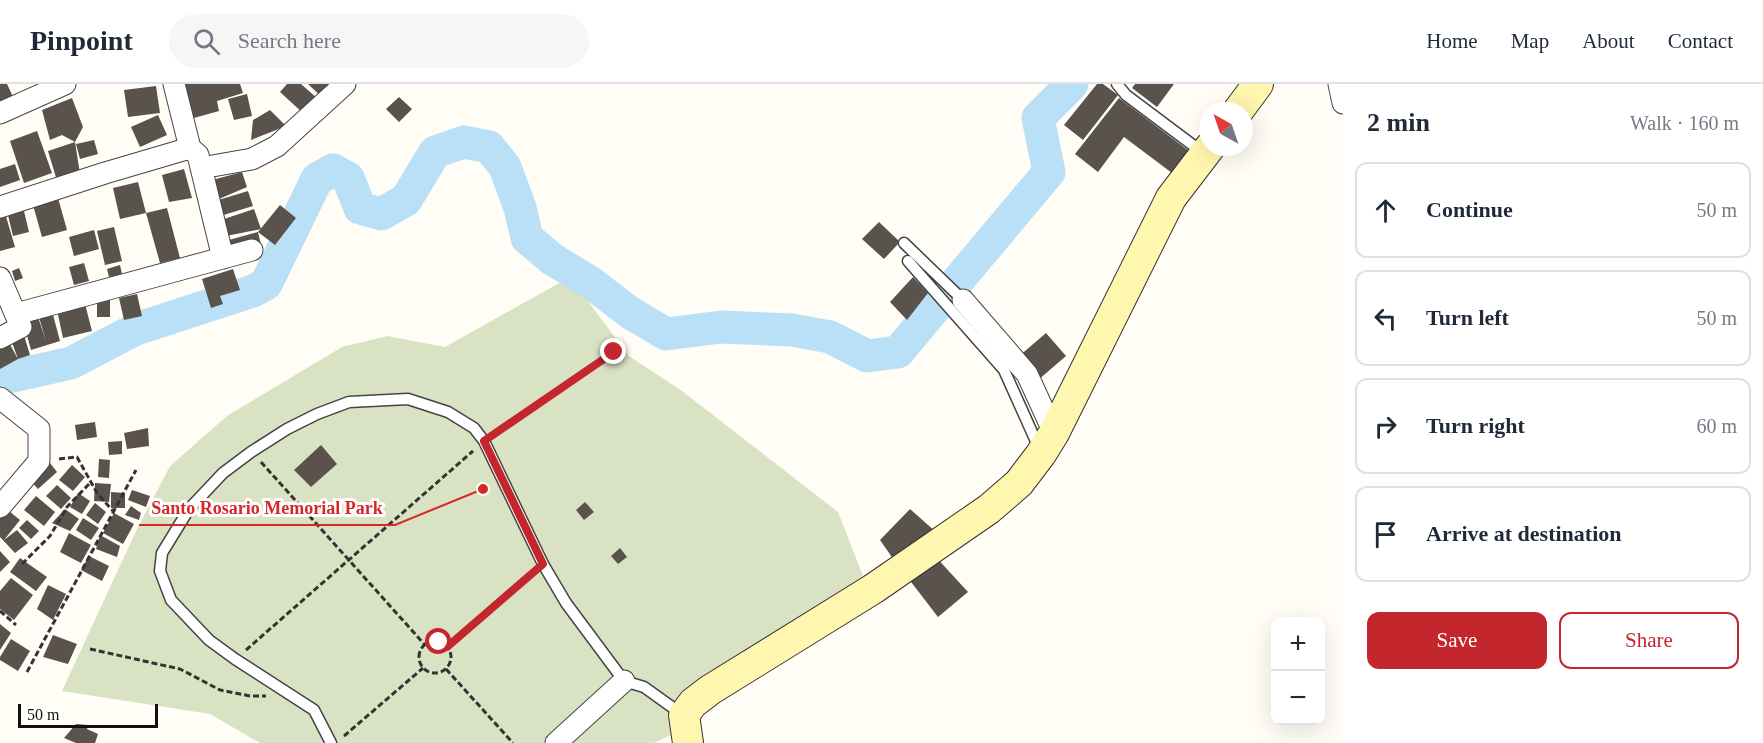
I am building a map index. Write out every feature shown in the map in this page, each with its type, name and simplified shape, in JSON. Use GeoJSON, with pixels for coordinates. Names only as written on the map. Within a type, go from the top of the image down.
{"type":"FeatureCollection","features":[{"type":"Feature","properties":{"kind":"street"},"geometry":{"type":"LineString","coordinates":[[0,113],[30,91],[66,84]]}},
{"type":"Feature","properties":{"kind":"street"},"geometry":{"type":"LineString","coordinates":[[174,84],[190,148],[198,155],[223,258]]}},
{"type":"Feature","properties":{"kind":"street"},"geometry":{"type":"LineString","coordinates":[[201,168],[252,159],[277,146],[345,84]]}},
{"type":"Feature","properties":{"kind":"street"},"geometry":{"type":"LineString","coordinates":[[1245,102],[1258,84]]}},
{"type":"Feature","properties":{"kind":"street"},"geometry":{"type":"LineString","coordinates":[[1339,84],[1343,103]]}},
{"type":"Feature","properties":{"kind":"street"},"geometry":{"type":"LineString","coordinates":[[0,207],[190,148]]}},
{"type":"Feature","properties":{"kind":"street"},"geometry":{"type":"LineString","coordinates":[[686,729],[693,703],[710,690],[873,589],[989,509],[1019,483],[1048,444],[1171,198],[1204,156]]}},
{"type":"Feature","properties":{"kind":"street"},"geometry":{"type":"LineString","coordinates":[[16,314],[252,250]]}},
{"type":"Feature","properties":{"kind":"street"},"geometry":{"type":"LineString","coordinates":[[0,278],[21,327],[0,338]]}},
{"type":"Feature","properties":{"kind":"street"},"geometry":{"type":"LineString","coordinates":[[963,300],[1028,374],[1048,444]]}},
{"type":"Feature","properties":{"kind":"street"},"geometry":{"type":"LineString","coordinates":[[0,398],[39,429],[39,461],[0,507]]}},
{"type":"Feature","properties":{"kind":"street"},"geometry":{"type":"LineString","coordinates":[[556,743],[624,681]]}},
{"type":"Feature","properties":{"kind":"lane"},"geometry":{"type":"LineString","coordinates":[[1117,84],[1126,95],[1199,145]]}},
{"type":"Feature","properties":{"kind":"lane"},"geometry":{"type":"LineString","coordinates":[[904,243],[963,300]]}},
{"type":"Feature","properties":{"kind":"lane"},"geometry":{"type":"LineString","coordinates":[[908,261],[1004,370],[1048,444]]}},
{"type":"Feature","properties":{"kind":"lane"},"geometry":{"type":"LineString","coordinates":[[333,743],[314,710],[235,660],[209,640],[171,600],[160,571],[162,553],[189,509],[223,473],[251,452],[316,414],[350,402],[374,400],[408,399],[448,412],[474,428],[484,441],[543,564],[566,603],[624,681],[644,687],[686,729]]}},
{"type":"Feature","properties":{"kind":"path"},"geometry":{"type":"LineString","coordinates":[[235,660],[484,441],[614,352]]}},
{"type":"Feature","properties":{"kind":"path"},"geometry":{"type":"LineString","coordinates":[[251,452],[425,645]]}},
{"type":"Feature","properties":{"kind":"path"},"geometry":{"type":"LineString","coordinates":[[39,461],[77,457],[97,493],[113,511]]}},
{"type":"Feature","properties":{"kind":"path"},"geometry":{"type":"LineString","coordinates":[[27,672],[136,470]]}},
{"type":"Feature","properties":{"kind":"path"},"geometry":{"type":"LineString","coordinates":[[22,564],[50,536],[67,507],[91,482]]}},
{"type":"Feature","properties":{"kind":"path"},"geometry":{"type":"LineString","coordinates":[[447,647],[543,564]]}},
{"type":"Feature","properties":{"kind":"path"},"geometry":{"type":"LineString","coordinates":[[0,611],[16,625]]}},
{"type":"Feature","properties":{"kind":"path"},"geometry":{"type":"LineString","coordinates":[[439,642],[447,647],[451,660],[446,669],[437,673],[423,668],[420,654],[425,645],[439,642]]}},
{"type":"Feature","properties":{"kind":"path"},"geometry":{"type":"LineString","coordinates":[[90,649],[180,669],[219,690],[250,696],[270,696],[279,687]]}},
{"type":"Feature","properties":{"kind":"path"},"geometry":{"type":"LineString","coordinates":[[333,743],[423,668]]}},
{"type":"Feature","properties":{"kind":"path"},"geometry":{"type":"LineString","coordinates":[[446,669],[513,743]]}},
{"type":"Feature","properties":{"kind":"green space"},"geometry":{"type":"Polygon","coordinates":[[[570,277],[629,356],[682,391],[838,512],[867,586],[677,732],[654,743],[260,743],[210,714],[62,691],[136,531],[170,466],[227,416],[342,347],[387,336],[445,347],[570,277]]]}},
{"type":"Feature","properties":{"kind":"building"},"geometry":{"type":"Polygon","coordinates":[[[0,84],[7,84],[15,101],[0,108],[0,84]]]}},
{"type":"Feature","properties":{"kind":"building"},"geometry":{"type":"Polygon","coordinates":[[[182,84],[240,84],[243,93],[217,101],[219,111],[176,123],[182,84]]]}},
{"type":"Feature","properties":{"kind":"building"},"geometry":{"type":"Polygon","coordinates":[[[287,84],[301,84],[318,99],[304,114],[280,92],[287,84]]]}},
{"type":"Feature","properties":{"kind":"building"},"geometry":{"type":"Polygon","coordinates":[[[308,84],[329,84],[325,100],[308,84]]]}},
{"type":"Feature","properties":{"kind":"building"},"geometry":{"type":"Polygon","coordinates":[[[1097,84],[1103,84],[1118,95],[1083,140],[1064,125],[1097,84]]]}},
{"type":"Feature","properties":{"kind":"building"},"geometry":{"type":"Polygon","coordinates":[[[1135,84],[1174,84],[1157,107],[1132,88],[1135,84]]]}},
{"type":"Feature","properties":{"kind":"building"},"geometry":{"type":"Polygon","coordinates":[[[156,86],[160,113],[128,117],[124,90],[156,86]]]}},
{"type":"Feature","properties":{"kind":"building"},"geometry":{"type":"Polygon","coordinates":[[[247,94],[252,116],[234,120],[228,99],[247,94]]]}},
{"type":"Feature","properties":{"kind":"building"},"geometry":{"type":"Polygon","coordinates":[[[399,97],[412,109],[399,122],[386,109],[399,97]]]}},
{"type":"Feature","properties":{"kind":"building"},"geometry":{"type":"Polygon","coordinates":[[[72,98],[83,127],[75,142],[62,135],[50,140],[42,110],[72,98]]]}},
{"type":"Feature","properties":{"kind":"building"},"geometry":{"type":"Polygon","coordinates":[[[1119,98],[1193,154],[1176,176],[1124,137],[1098,172],[1075,154],[1119,98]]]}},
{"type":"Feature","properties":{"kind":"building"},"geometry":{"type":"Polygon","coordinates":[[[270,110],[286,126],[251,140],[253,120],[270,110]]]}},
{"type":"Feature","properties":{"kind":"building"},"geometry":{"type":"Polygon","coordinates":[[[158,115],[167,135],[140,147],[131,127],[158,115]]]}},
{"type":"Feature","properties":{"kind":"building"},"geometry":{"type":"Polygon","coordinates":[[[37,131],[52,173],[24,183],[10,141],[37,131]]]}},
{"type":"Feature","properties":{"kind":"building"},"geometry":{"type":"Polygon","coordinates":[[[94,140],[98,154],[80,159],[76,144],[94,140]]]}},
{"type":"Feature","properties":{"kind":"building"},"geometry":{"type":"Polygon","coordinates":[[[75,142],[81,180],[58,184],[48,151],[75,142]]]}},
{"type":"Feature","properties":{"kind":"building"},"geometry":{"type":"Polygon","coordinates":[[[15,164],[20,180],[0,187],[0,169],[15,164]]]}},
{"type":"Feature","properties":{"kind":"building"},"geometry":{"type":"Polygon","coordinates":[[[184,169],[192,198],[169,202],[162,175],[184,169]]]}},
{"type":"Feature","properties":{"kind":"building"},"geometry":{"type":"Polygon","coordinates":[[[242,172],[247,187],[212,202],[205,182],[242,172]]]}},
{"type":"Feature","properties":{"kind":"building"},"geometry":{"type":"Polygon","coordinates":[[[138,182],[146,213],[120,219],[113,188],[138,182]]]}},
{"type":"Feature","properties":{"kind":"building"},"geometry":{"type":"Polygon","coordinates":[[[248,191],[253,206],[217,217],[212,202],[248,191]]]}},
{"type":"Feature","properties":{"kind":"building"},"geometry":{"type":"Polygon","coordinates":[[[58,198],[67,230],[42,237],[33,205],[58,198]]]}},
{"type":"Feature","properties":{"kind":"building"},"geometry":{"type":"Polygon","coordinates":[[[280,205],[296,218],[275,245],[258,232],[280,205]]]}},
{"type":"Feature","properties":{"kind":"building"},"geometry":{"type":"Polygon","coordinates":[[[23,207],[29,232],[13,236],[7,211],[23,207]]]}},
{"type":"Feature","properties":{"kind":"building"},"geometry":{"type":"Polygon","coordinates":[[[167,208],[180,258],[160,263],[146,213],[167,208]]]}},
{"type":"Feature","properties":{"kind":"building"},"geometry":{"type":"Polygon","coordinates":[[[254,209],[261,229],[216,238],[212,223],[254,209]]]}},
{"type":"Feature","properties":{"kind":"building"},"geometry":{"type":"Polygon","coordinates":[[[5,213],[15,247],[0,251],[0,214],[5,213]]]}},
{"type":"Feature","properties":{"kind":"building"},"geometry":{"type":"Polygon","coordinates":[[[879,222],[900,242],[884,259],[862,239],[879,222]]]}},
{"type":"Feature","properties":{"kind":"building"},"geometry":{"type":"Polygon","coordinates":[[[114,227],[122,261],[105,265],[97,231],[114,227]]]}},
{"type":"Feature","properties":{"kind":"building"},"geometry":{"type":"Polygon","coordinates":[[[94,230],[99,249],[74,256],[69,237],[94,230]]]}},
{"type":"Feature","properties":{"kind":"building"},"geometry":{"type":"Polygon","coordinates":[[[258,232],[262,249],[223,261],[218,243],[258,232]]]}},
{"type":"Feature","properties":{"kind":"building"},"geometry":{"type":"Polygon","coordinates":[[[84,263],[89,281],[74,285],[69,267],[84,263]]]}},
{"type":"Feature","properties":{"kind":"building"},"geometry":{"type":"Polygon","coordinates":[[[120,265],[122,274],[109,277],[107,269],[120,265]]]}},
{"type":"Feature","properties":{"kind":"building"},"geometry":{"type":"Polygon","coordinates":[[[19,268],[23,278],[15,281],[12,271],[19,268]]]}},
{"type":"Feature","properties":{"kind":"building"},"geometry":{"type":"Polygon","coordinates":[[[233,269],[240,290],[220,296],[223,304],[211,308],[202,279],[233,269]]]}},
{"type":"Feature","properties":{"kind":"building"},"geometry":{"type":"Polygon","coordinates":[[[913,277],[928,293],[907,320],[890,302],[913,277]]]}},
{"type":"Feature","properties":{"kind":"building"},"geometry":{"type":"Polygon","coordinates":[[[137,294],[142,316],[124,320],[119,298],[137,294]]]}},
{"type":"Feature","properties":{"kind":"building"},"geometry":{"type":"Polygon","coordinates":[[[97,299],[110,299],[110,317],[97,317],[97,299]]]}},
{"type":"Feature","properties":{"kind":"building"},"geometry":{"type":"Polygon","coordinates":[[[85,304],[92,331],[63,338],[57,310],[85,304]]]}},
{"type":"Feature","properties":{"kind":"building"},"geometry":{"type":"Polygon","coordinates":[[[52,311],[60,341],[31,350],[23,321],[38,317],[46,341],[38,314],[52,311]]]}},
{"type":"Feature","properties":{"kind":"building"},"geometry":{"type":"Polygon","coordinates":[[[23,332],[30,355],[18,359],[10,337],[23,332]]]}},
{"type":"Feature","properties":{"kind":"building"},"geometry":{"type":"Polygon","coordinates":[[[1046,333],[1066,356],[1030,387],[1010,364],[1046,333]]]}},
{"type":"Feature","properties":{"kind":"building"},"geometry":{"type":"Polygon","coordinates":[[[8,341],[18,359],[0,369],[0,345],[8,341]]]}},
{"type":"Feature","properties":{"kind":"building"},"geometry":{"type":"Polygon","coordinates":[[[95,422],[97,437],[77,440],[75,425],[95,422]]]}},
{"type":"Feature","properties":{"kind":"building"},"geometry":{"type":"Polygon","coordinates":[[[148,428],[149,446],[127,449],[124,433],[148,428]]]}},
{"type":"Feature","properties":{"kind":"building"},"geometry":{"type":"Polygon","coordinates":[[[122,441],[122,454],[109,455],[108,442],[122,441]]]}},
{"type":"Feature","properties":{"kind":"building"},"geometry":{"type":"Polygon","coordinates":[[[321,445],[337,464],[311,487],[294,470],[321,445]]]}},
{"type":"Feature","properties":{"kind":"building"},"geometry":{"type":"Polygon","coordinates":[[[99,459],[110,460],[109,478],[98,477],[99,459]]]}},
{"type":"Feature","properties":{"kind":"building"},"geometry":{"type":"Polygon","coordinates":[[[50,463],[57,472],[38,489],[30,480],[50,463]]]}},
{"type":"Feature","properties":{"kind":"building"},"geometry":{"type":"Polygon","coordinates":[[[72,465],[85,477],[73,491],[59,480],[72,465]]]}},
{"type":"Feature","properties":{"kind":"building"},"geometry":{"type":"Polygon","coordinates":[[[95,483],[111,484],[109,502],[94,501],[95,483]]]}},
{"type":"Feature","properties":{"kind":"building"},"geometry":{"type":"Polygon","coordinates":[[[57,485],[71,498],[61,509],[46,496],[57,485]]]}},
{"type":"Feature","properties":{"kind":"building"},"geometry":{"type":"Polygon","coordinates":[[[132,490],[150,496],[146,507],[128,500],[132,490]]]}},
{"type":"Feature","properties":{"kind":"building"},"geometry":{"type":"Polygon","coordinates":[[[111,492],[125,493],[125,508],[111,508],[111,492]]]}},
{"type":"Feature","properties":{"kind":"building"},"geometry":{"type":"Polygon","coordinates":[[[78,493],[90,501],[82,514],[70,507],[78,493]]]}},
{"type":"Feature","properties":{"kind":"building"},"geometry":{"type":"Polygon","coordinates":[[[36,496],[55,512],[44,526],[24,510],[36,496]]]}},
{"type":"Feature","properties":{"kind":"building"},"geometry":{"type":"Polygon","coordinates":[[[585,502],[594,512],[584,520],[576,510],[585,502]]]}},
{"type":"Feature","properties":{"kind":"building"},"geometry":{"type":"Polygon","coordinates":[[[95,503],[106,512],[98,524],[86,515],[95,503]]]}},
{"type":"Feature","properties":{"kind":"building"},"geometry":{"type":"Polygon","coordinates":[[[131,506],[141,513],[139,520],[125,515],[131,506]]]}},
{"type":"Feature","properties":{"kind":"building"},"geometry":{"type":"Polygon","coordinates":[[[4,507],[20,520],[4,540],[17,530],[28,543],[15,553],[0,537],[0,513],[4,507]]]}},
{"type":"Feature","properties":{"kind":"building"},"geometry":{"type":"Polygon","coordinates":[[[65,509],[79,519],[70,531],[52,523],[65,509]]]}},
{"type":"Feature","properties":{"kind":"building"},"geometry":{"type":"Polygon","coordinates":[[[910,509],[936,532],[896,563],[880,540],[910,509]]]}},
{"type":"Feature","properties":{"kind":"building"},"geometry":{"type":"Polygon","coordinates":[[[114,513],[134,524],[123,544],[103,533],[114,513]]]}},
{"type":"Feature","properties":{"kind":"building"},"geometry":{"type":"Polygon","coordinates":[[[83,518],[99,528],[91,540],[76,530],[83,518]]]}},
{"type":"Feature","properties":{"kind":"building"},"geometry":{"type":"Polygon","coordinates":[[[27,520],[39,531],[31,539],[19,528],[27,520]]]}},
{"type":"Feature","properties":{"kind":"building"},"geometry":{"type":"Polygon","coordinates":[[[69,533],[91,545],[81,563],[60,552],[69,533]]]}},
{"type":"Feature","properties":{"kind":"building"},"geometry":{"type":"Polygon","coordinates":[[[100,535],[120,546],[117,557],[96,549],[100,535]]]}},
{"type":"Feature","properties":{"kind":"building"},"geometry":{"type":"Polygon","coordinates":[[[620,548],[627,557],[618,564],[611,556],[620,548]]]}},
{"type":"Feature","properties":{"kind":"building"},"geometry":{"type":"Polygon","coordinates":[[[0,551],[10,562],[0,572],[0,551]]]}},
{"type":"Feature","properties":{"kind":"building"},"geometry":{"type":"Polygon","coordinates":[[[934,555],[968,592],[938,617],[908,578],[934,555]]]}},
{"type":"Feature","properties":{"kind":"building"},"geometry":{"type":"Polygon","coordinates":[[[89,556],[109,566],[102,581],[81,570],[89,556]]]}},
{"type":"Feature","properties":{"kind":"building"},"geometry":{"type":"Polygon","coordinates":[[[20,558],[47,577],[36,591],[10,572],[20,558]]]}},
{"type":"Feature","properties":{"kind":"building"},"geometry":{"type":"Polygon","coordinates":[[[11,578],[33,595],[14,620],[0,609],[0,591],[11,578]]]}},
{"type":"Feature","properties":{"kind":"building"},"geometry":{"type":"Polygon","coordinates":[[[48,585],[66,594],[53,620],[37,609],[48,585]]]}},
{"type":"Feature","properties":{"kind":"building"},"geometry":{"type":"Polygon","coordinates":[[[0,624],[11,633],[0,650],[0,624]]]}},
{"type":"Feature","properties":{"kind":"building"},"geometry":{"type":"Polygon","coordinates":[[[53,635],[77,644],[68,664],[43,657],[53,635]]]}},
{"type":"Feature","properties":{"kind":"building"},"geometry":{"type":"Polygon","coordinates":[[[11,639],[30,651],[18,671],[0,660],[11,639]]]}},
{"type":"Feature","properties":{"kind":"building"},"geometry":{"type":"Polygon","coordinates":[[[76,724],[88,725],[87,729],[98,734],[95,743],[76,743],[64,738],[76,724]]]}},
{"type":"Feature","properties":{"kind":"waterway"},"geometry":{"type":"LineString","coordinates":[[0,379],[71,363],[136,329],[253,291],[266,284],[317,179],[333,170],[348,178],[360,208],[381,214],[406,200],[435,152],[464,142],[489,147],[505,167],[520,208],[527,238],[552,259],[590,282],[629,312],[666,334],[721,327],[792,330],[830,337],[867,356],[898,352],[1049,172],[1038,118],[1072,84]]}},
{"type":"Feature","properties":{"kind":"place","name":"Santo Rosario Memorial Park"},"geometry":{"type":"Point","coordinates":[483,489]}},
{"type":"Feature","properties":{"kind":"route"},"geometry":{"type":"LineString","coordinates":[[439,642],[447,647],[543,564],[484,441],[614,352]]}}]}
